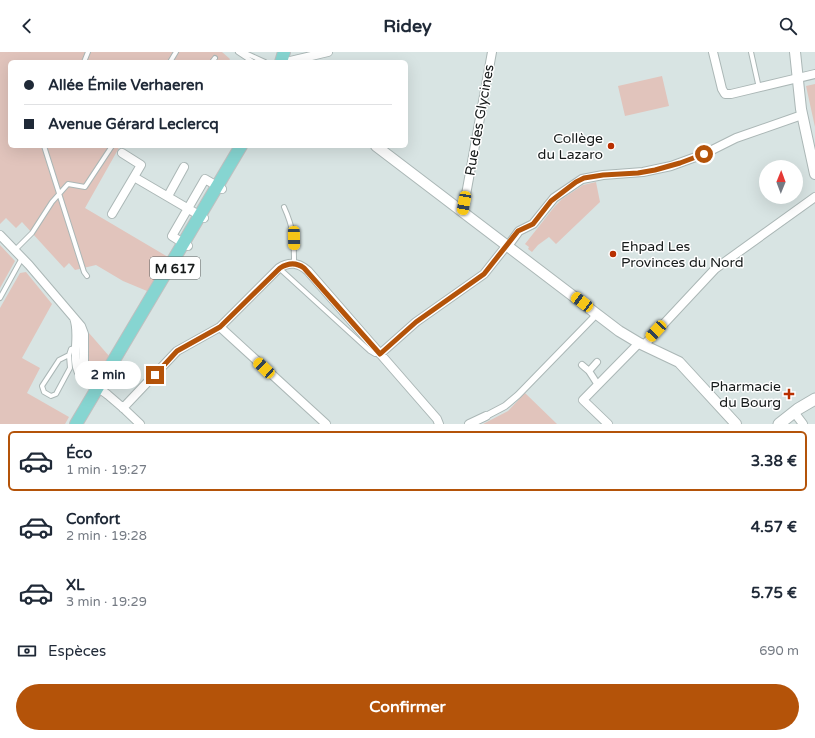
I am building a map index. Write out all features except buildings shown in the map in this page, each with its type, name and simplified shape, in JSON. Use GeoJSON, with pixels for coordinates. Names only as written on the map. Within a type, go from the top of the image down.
{"type":"FeatureCollection","features":[{"type":"Feature","properties":{"kind":"main road","name":"M 617"},"geometry":{"type":"LineString","coordinates":[[220,188],[240,148]]}},
{"type":"Feature","properties":{"kind":"main road","name":"M 617"},"geometry":{"type":"LineString","coordinates":[[76,424],[100,388],[220,188],[247,148]]}},
{"type":"Feature","properties":{"kind":"main road","name":"M 617"},"geometry":{"type":"LineString","coordinates":[[84,424],[100,388]]}},
{"type":"Feature","properties":{"kind":"main road"},"geometry":{"type":"LineString","coordinates":[[779,424],[815,398]]}},
{"type":"Feature","properties":{"kind":"street"},"geometry":{"type":"LineString","coordinates":[[286,59],[328,52]]}},
{"type":"Feature","properties":{"kind":"street","name":"Rue des Glycines"},"geometry":{"type":"LineString","coordinates":[[463,212],[492,52]]}},
{"type":"Feature","properties":{"kind":"street"},"geometry":{"type":"LineString","coordinates":[[713,52],[723,92],[731,94],[797,80],[815,74]]}},
{"type":"Feature","properties":{"kind":"street"},"geometry":{"type":"LineString","coordinates":[[794,52],[802,115],[812,144],[815,174]]}},
{"type":"Feature","properties":{"kind":"street"},"geometry":{"type":"LineString","coordinates":[[380,354],[416,322],[484,274],[518,231],[533,224],[554,198],[582,179],[603,175],[648,172],[671,166],[700,156],[740,136],[802,115]]}},
{"type":"Feature","properties":{"kind":"street"},"geometry":{"type":"LineString","coordinates":[[379,148],[619,331],[679,362],[736,424]]}},
{"type":"Feature","properties":{"kind":"street"},"geometry":{"type":"LineString","coordinates":[[112,214],[142,165],[122,153]]}},
{"type":"Feature","properties":{"kind":"street"},"geometry":{"type":"LineString","coordinates":[[168,196],[184,167]]}},
{"type":"Feature","properties":{"kind":"street"},"geometry":{"type":"LineString","coordinates":[[134,177],[203,217]]}},
{"type":"Feature","properties":{"kind":"street"},"geometry":{"type":"LineString","coordinates":[[186,245],[172,236],[205,179],[220,188]]}},
{"type":"Feature","properties":{"kind":"street"},"geometry":{"type":"LineString","coordinates":[[608,424],[584,400],[642,344],[715,269],[815,197]]}},
{"type":"Feature","properties":{"kind":"street"},"geometry":{"type":"LineString","coordinates":[[0,235],[16,250],[74,318],[85,368],[89,374],[100,388],[140,424]]}},
{"type":"Feature","properties":{"kind":"street"},"geometry":{"type":"LineString","coordinates":[[123,408],[177,351],[220,327],[280,268],[289,264],[294,264],[304,268],[437,419],[439,424]]}},
{"type":"Feature","properties":{"kind":"street"},"geometry":{"type":"LineString","coordinates":[[469,424],[508,404],[524,390],[593,318],[595,312]]}},
{"type":"Feature","properties":{"kind":"street"},"geometry":{"type":"LineString","coordinates":[[220,327],[326,424]]}},
{"type":"Feature","properties":{"kind":"street"},"geometry":{"type":"LineString","coordinates":[[588,371],[597,362]]}},
{"type":"Feature","properties":{"kind":"street"},"geometry":{"type":"LineString","coordinates":[[582,365],[598,385]]}},
{"type":"Feature","properties":{"kind":"street"},"geometry":{"type":"LineString","coordinates":[[794,412],[803,424]]}},
{"type":"Feature","properties":{"kind":"lane"},"geometry":{"type":"LineString","coordinates":[[238,52],[250,60]]}},
{"type":"Feature","properties":{"kind":"lane"},"geometry":{"type":"LineString","coordinates":[[243,52],[261,60]]}},
{"type":"Feature","properties":{"kind":"lane"},"geometry":{"type":"LineString","coordinates":[[750,52],[759,88]]}},
{"type":"Feature","properties":{"kind":"lane"},"geometry":{"type":"LineString","coordinates":[[45,148],[84,272],[87,276]]}},
{"type":"Feature","properties":{"kind":"lane"},"geometry":{"type":"LineString","coordinates":[[16,250],[32,233],[52,202],[68,184],[85,187],[111,148]]}},
{"type":"Feature","properties":{"kind":"lane"},"geometry":{"type":"LineString","coordinates":[[284,207],[293,233],[294,264]]}},
{"type":"Feature","properties":{"kind":"lane"},"geometry":{"type":"LineString","coordinates":[[0,298],[22,257]]}},
{"type":"Feature","properties":{"kind":"lane"},"geometry":{"type":"LineString","coordinates":[[280,268],[370,351],[375,354],[380,354]]}},
{"type":"Feature","properties":{"kind":"lane"},"geometry":{"type":"LineString","coordinates":[[69,355],[59,360],[42,386],[44,392],[51,396],[56,394],[70,368],[69,355],[72,349],[80,347]]}},
{"type":"Feature","properties":{"kind":"shaded area"},"geometry":{"type":"Polygon","coordinates":[[[0,52],[222,52],[230,59],[8,60],[8,148],[119,148],[85,208],[168,257],[152,288],[147,291],[123,281],[96,265],[75,270],[69,263],[64,268],[22,222],[16,228],[6,218],[0,224],[0,52]]]}},
{"type":"Feature","properties":{"kind":"shaded area"},"geometry":{"type":"Polygon","coordinates":[[[662,76],[669,106],[625,116],[618,86],[662,76]]]}},
{"type":"Feature","properties":{"kind":"shaded area"},"geometry":{"type":"Polygon","coordinates":[[[815,84],[815,127],[806,86],[815,84]]]}},
{"type":"Feature","properties":{"kind":"shaded area"},"geometry":{"type":"Polygon","coordinates":[[[596,182],[600,202],[556,244],[549,237],[538,245],[532,252],[528,249],[529,247],[525,244],[562,199],[583,185],[596,182]]]}},
{"type":"Feature","properties":{"kind":"shaded area"},"geometry":{"type":"Polygon","coordinates":[[[0,245],[15,261],[0,288],[0,245]]]}},
{"type":"Feature","properties":{"kind":"shaded area"},"geometry":{"type":"Polygon","coordinates":[[[26,272],[52,304],[22,358],[40,368],[27,393],[69,417],[65,424],[0,424],[0,308],[20,273],[26,272]]]}},
{"type":"Feature","properties":{"kind":"shaded area"},"geometry":{"type":"Polygon","coordinates":[[[89,333],[109,356],[102,370],[97,373],[90,369],[89,365],[89,333]]]}},
{"type":"Feature","properties":{"kind":"shaded area"},"geometry":{"type":"Polygon","coordinates":[[[525,393],[557,424],[483,424],[508,411],[525,393]]]}},
{"type":"Feature","properties":{"kind":"place","name":"Collège du Lazaro"},"geometry":{"type":"Point","coordinates":[611,146]}},
{"type":"Feature","properties":{"kind":"place","name":"Ehpad Les Provinces du Nord"},"geometry":{"type":"Point","coordinates":[613,254]}},
{"type":"Feature","properties":{"kind":"place","name":"Pharmacie du Bourg"},"geometry":{"type":"Point","coordinates":[789,394]}},
{"type":"Feature","properties":{"kind":"route"},"geometry":{"type":"LineString","coordinates":[[155,375],[177,351],[220,327],[282,266],[289,264],[297,264],[302,266],[380,354],[416,322],[487,272],[518,231],[533,224],[551,201],[579,180],[603,175],[638,173],[655,170],[704,154]]}}]}
